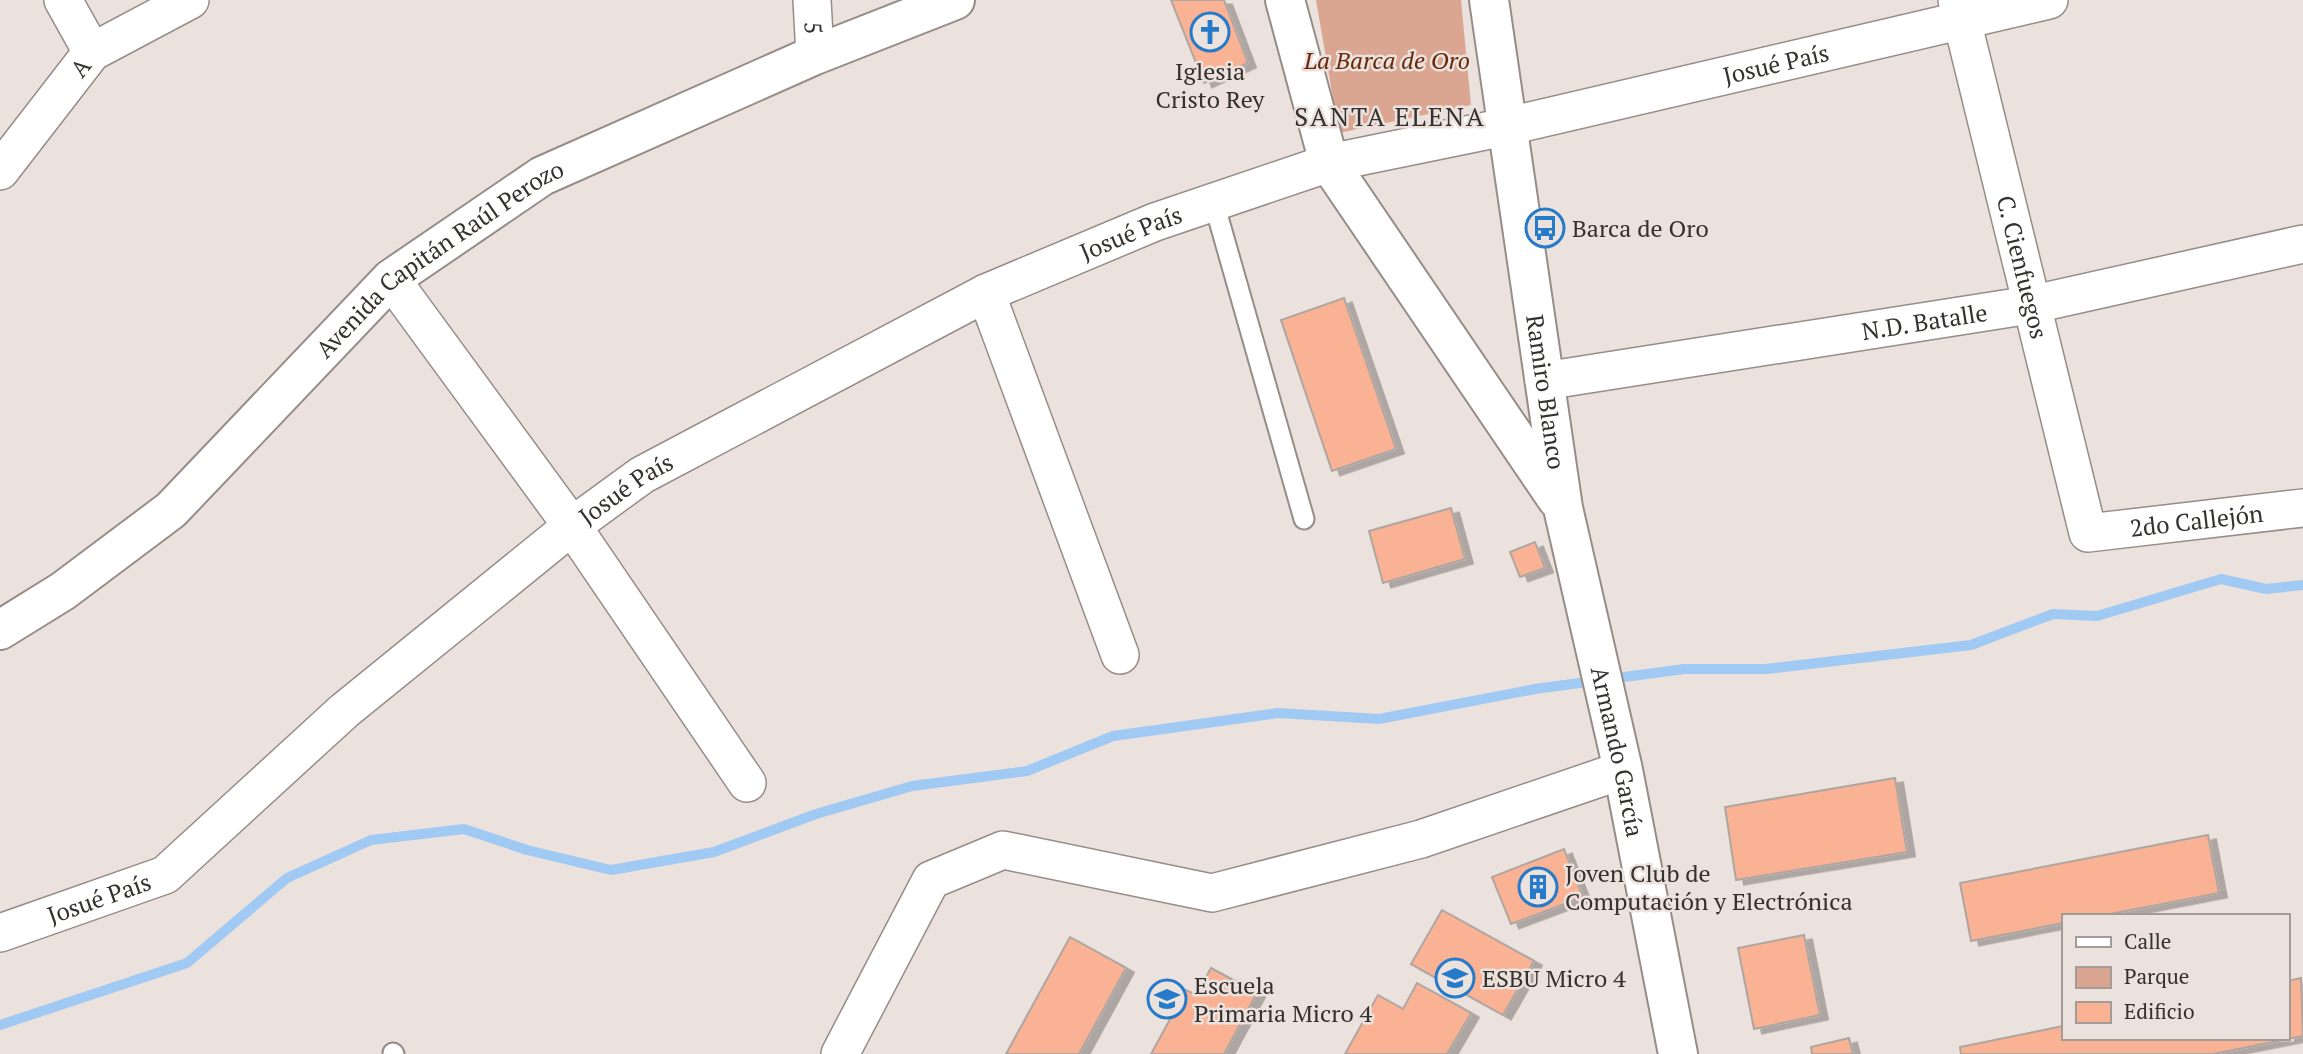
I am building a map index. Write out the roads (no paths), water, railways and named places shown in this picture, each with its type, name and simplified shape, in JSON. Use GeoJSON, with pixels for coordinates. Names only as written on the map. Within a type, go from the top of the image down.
{"type":"FeatureCollection","features":[{"type":"Feature","properties":{"kind":"main road","name":"Avenida Capitán Raúl Perozo"},"geometry":{"type":"LineString","coordinates":[[0,630],[63,591],[171,510],[391,279],[542,176],[815,55],[955,0]]}},
{"type":"Feature","properties":{"kind":"main road"},"geometry":{"type":"LineString","coordinates":[[1285,0],[1329,163],[1563,508]]}},
{"type":"Feature","properties":{"kind":"main road","name":"Ramiro Blanco"},"geometry":{"type":"LineString","coordinates":[[1489,0],[1505,127],[1563,508],[1595,654]]}},
{"type":"Feature","properties":{"kind":"main road","name":"Armando García"},"geometry":{"type":"LineString","coordinates":[[1595,654],[1623,770],[1678,1054]]}},
{"type":"Feature","properties":{"kind":"street"},"geometry":{"type":"LineString","coordinates":[[63,0],[92,52]]}},
{"type":"Feature","properties":{"kind":"street","name":"A"},"geometry":{"type":"LineString","coordinates":[[0,170],[92,52],[190,0]]}},
{"type":"Feature","properties":{"kind":"street","name":"5"},"geometry":{"type":"LineString","coordinates":[[812,0],[815,55]]}},
{"type":"Feature","properties":{"kind":"street","name":"Josué País"},"geometry":{"type":"LineString","coordinates":[[0,933],[165,875],[344,711],[572,526],[642,475],[986,293],[1154,222],[1329,163],[1505,127],[1960,11],[2049,0]]}},
{"type":"Feature","properties":{"kind":"street","name":"C. Cienfuegos"},"geometry":{"type":"LineString","coordinates":[[1960,11],[2088,533]]}},
{"type":"Feature","properties":{"kind":"street","name":"N.D. Batalle"},"geometry":{"type":"LineString","coordinates":[[1544,381],[2030,305],[2303,244]]}},
{"type":"Feature","properties":{"kind":"street"},"geometry":{"type":"LineString","coordinates":[[391,279],[572,526],[747,783]]}},
{"type":"Feature","properties":{"kind":"street"},"geometry":{"type":"LineString","coordinates":[[986,293],[1120,655]]}},
{"type":"Feature","properties":{"kind":"street","name":"2do Callejón"},"geometry":{"type":"LineString","coordinates":[[2088,533],[2303,508]]}},
{"type":"Feature","properties":{"kind":"street"},"geometry":{"type":"LineString","coordinates":[[839,1054],[931,880],[1003,850],[1212,893],[1421,839],[1623,770]]}},
{"type":"Feature","properties":{"kind":"lane"},"geometry":{"type":"LineString","coordinates":[[1214,203],[1304,519]]}},
{"type":"Feature","properties":{"kind":"waterway"},"geometry":{"type":"LineString","coordinates":[[0,1025],[187,963],[287,878],[371,840],[464,829],[527,850],[611,870],[714,852],[816,814],[912,786],[1027,771],[1113,736],[1278,713],[1379,719],[1535,689],[1684,669],[1766,669],[1971,645],[2053,614],[2097,616],[2221,579],[2266,589],[2303,585]]}},
{"type":"Feature","properties":{"kind":"place","name":"Iglesia Cristo Rey"},"geometry":{"type":"Point","coordinates":[1210,32]}},
{"type":"Feature","properties":{"kind":"place","name":"Barca de Oro"},"geometry":{"type":"Point","coordinates":[1545,228]}},
{"type":"Feature","properties":{"kind":"place","name":"Joven Club de Computación y Electrónica"},"geometry":{"type":"Point","coordinates":[1538,887]}},
{"type":"Feature","properties":{"kind":"place","name":"ESBU Micro 4"},"geometry":{"type":"Point","coordinates":[1455,978]}},
{"type":"Feature","properties":{"kind":"place","name":"Escuela Primaria Micro 4"},"geometry":{"type":"Point","coordinates":[1167,999]}},
{"type":"Feature","properties":{"kind":"district","name":"SANTA ELENA"},"geometry":{"type":"Point","coordinates":[1390,116]}},
{"type":"Feature","properties":{"kind":"park label","name":"La Barca de Oro"},"geometry":{"type":"Point","coordinates":[1387,60]}}]}
